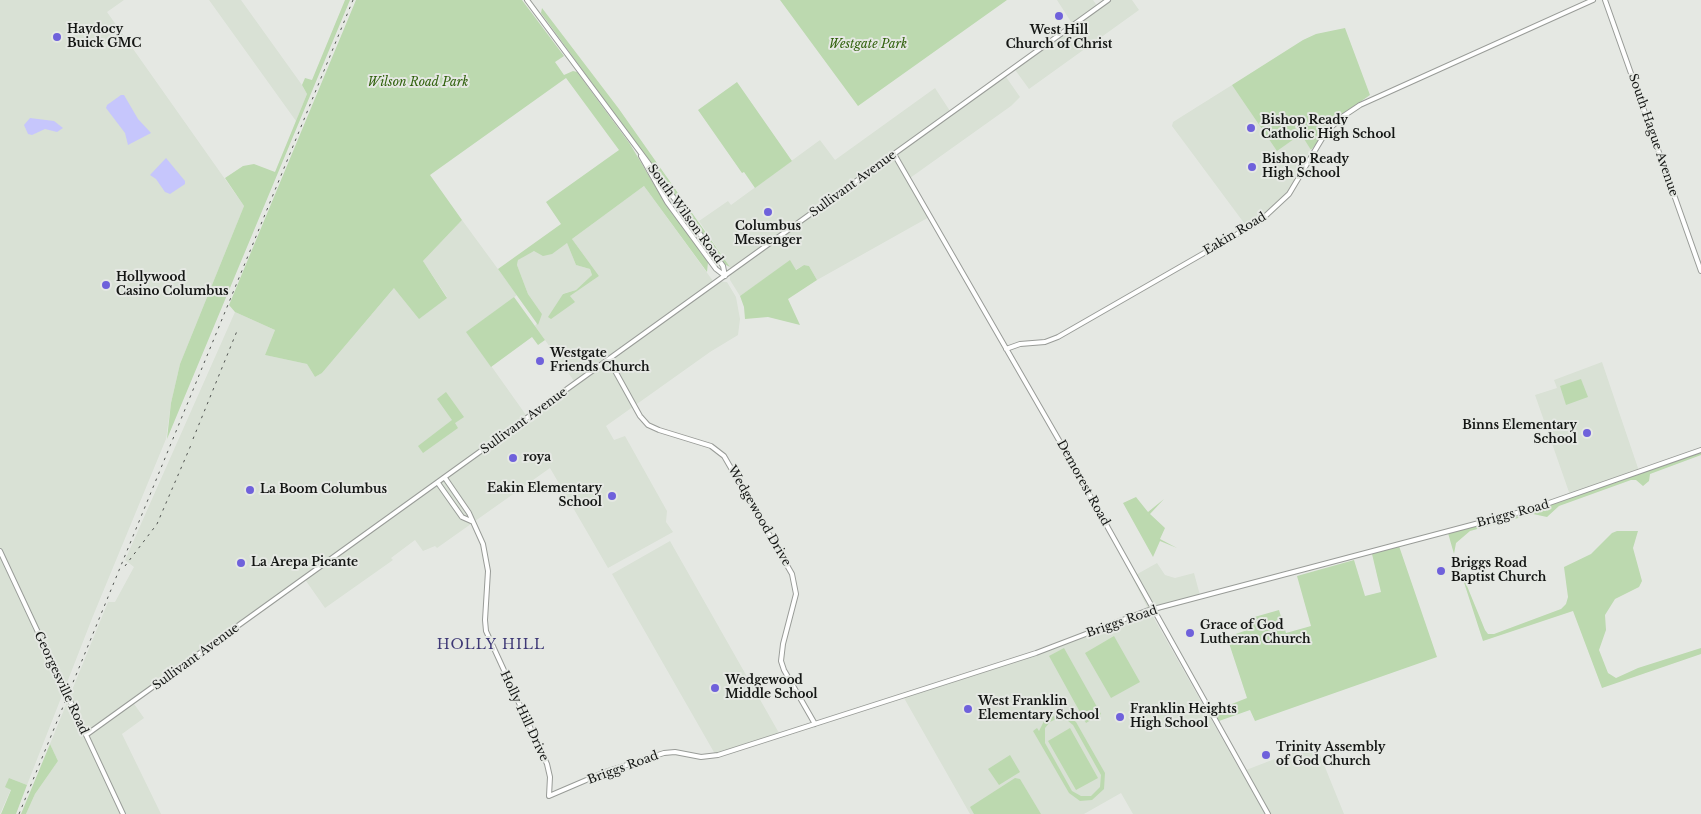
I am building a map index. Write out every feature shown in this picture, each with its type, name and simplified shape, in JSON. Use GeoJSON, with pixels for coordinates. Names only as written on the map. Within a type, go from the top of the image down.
{"type":"FeatureCollection","features":[{"type":"Feature","properties":{"kind":"street","name":"South Wilson Road"},"geometry":{"type":"LineString","coordinates":[[527,0],[722,266],[725,276]]}},
{"type":"Feature","properties":{"kind":"street","name":"Sullivant Avenue"},"geometry":{"type":"LineString","coordinates":[[86,735],[1108,0]]}},
{"type":"Feature","properties":{"kind":"street","name":"Eakin Road"},"geometry":{"type":"LineString","coordinates":[[1006,349],[1020,344],[1045,342],[1058,337],[1260,221],[1289,194],[1319,142],[1334,124],[1351,110],[1593,0]]}},
{"type":"Feature","properties":{"kind":"street","name":"South Hague Avenue"},"geometry":{"type":"LineString","coordinates":[[1604,0],[1701,271]]}},
{"type":"Feature","properties":{"kind":"street","name":"South Wilson Road"},"geometry":{"type":"LineString","coordinates":[[634,144],[667,202],[716,270],[725,276]]}},
{"type":"Feature","properties":{"kind":"street","name":"Demorest Road"},"geometry":{"type":"LineString","coordinates":[[894,154],[1154,609],[1268,814]]}},
{"type":"Feature","properties":{"kind":"street","name":"Wedgewood Drive"},"geometry":{"type":"LineString","coordinates":[[609,360],[640,416],[648,424],[659,430],[704,443],[722,452],[792,574],[796,594],[783,644],[781,661],[784,670],[814,724]]}},
{"type":"Feature","properties":{"kind":"street","name":"Briggs Road"},"geometry":{"type":"LineString","coordinates":[[549,796],[605,772],[664,753],[675,752],[701,757],[713,756],[1036,653],[1154,609],[1532,509],[1701,450]]}},
{"type":"Feature","properties":{"kind":"street","name":"Holly Hill Drive"},"geometry":{"type":"LineString","coordinates":[[445,478],[469,513],[471,521],[481,538],[487,563],[486,631],[548,767],[550,777],[549,796]]}},
{"type":"Feature","properties":{"kind":"street","name":"Holly Hill Drive"},"geometry":{"type":"LineString","coordinates":[[438,483],[462,517],[471,521]]}},
{"type":"Feature","properties":{"kind":"street","name":"Georgesville Road"},"geometry":{"type":"LineString","coordinates":[[0,552],[123,814]]}},
{"type":"Feature","properties":{"kind":"shaded area","name":"Hollywood Casino Columbus"},"geometry":{"type":"Polygon","coordinates":[[[0,0],[124,0],[107,12],[244,206],[180,364],[171,403],[166,439],[93,616],[27,785],[9,778],[11,789],[0,814],[0,0]]]}},
{"type":"Feature","properties":{"kind":"shaded area"},"geometry":{"type":"Polygon","coordinates":[[[209,0],[241,0],[307,94],[296,121],[209,0]]]}},
{"type":"Feature","properties":{"kind":"shaded area"},"geometry":{"type":"Polygon","coordinates":[[[1057,0],[1093,0],[1098,7],[1107,0],[1132,0],[1139,10],[1029,89],[1013,67],[1073,25],[1057,0]]]}},
{"type":"Feature","properties":{"kind":"shaded area"},"geometry":{"type":"Polygon","coordinates":[[[1004,74],[1020,97],[1011,106],[910,178],[931,216],[817,280],[809,266],[804,265],[795,270],[790,261],[740,296],[730,280],[730,267],[699,221],[728,201],[731,205],[820,140],[835,160],[935,88],[950,111],[1004,74]]]}},
{"type":"Feature","properties":{"kind":"shaded area","name":"Bishop Ready High School"},"geometry":{"type":"Polygon","coordinates":[[[1232,85],[1349,107],[1322,131],[1311,148],[1295,182],[1281,200],[1269,212],[1247,227],[1172,126],[1173,122],[1232,85]]]}},
{"type":"Feature","properties":{"kind":"shaded area"},"geometry":{"type":"Polygon","coordinates":[[[644,186],[713,281],[727,282],[736,297],[740,319],[738,335],[710,352],[606,426],[614,440],[625,436],[667,511],[666,522],[673,532],[608,568],[550,468],[437,548],[435,546],[423,551],[415,540],[391,558],[393,560],[325,608],[304,578],[132,701],[144,718],[122,734],[161,814],[26,814],[35,794],[58,761],[50,744],[108,602],[115,602],[134,567],[125,560],[235,312],[275,330],[265,355],[307,364],[315,377],[322,373],[395,287],[447,297],[423,261],[462,220],[517,295],[467,332],[526,415],[574,381],[535,326],[542,314],[528,294],[517,265],[518,260],[527,253],[567,243],[576,265],[590,269],[592,275],[576,290],[562,294],[574,302],[570,296],[599,276],[572,239],[644,186]]]}},
{"type":"Feature","properties":{"kind":"shaded area","name":"Binns Elementary School"},"geometry":{"type":"Polygon","coordinates":[[[1602,362],[1639,471],[1570,495],[1535,395],[1557,388],[1554,380],[1602,362]]]}},
{"type":"Feature","properties":{"kind":"shaded area","name":"Wedgewood Middle School"},"geometry":{"type":"Polygon","coordinates":[[[670,541],[779,733],[715,754],[612,574],[670,541]]]}},
{"type":"Feature","properties":{"kind":"shaded area","name":"Franklin Heights High School"},"geometry":{"type":"Polygon","coordinates":[[[1157,563],[1165,575],[1175,578],[1194,573],[1201,599],[1151,613],[1241,772],[1308,746],[1314,740],[1344,814],[1133,814],[1121,793],[1084,814],[970,814],[904,698],[1025,659],[1150,613],[1132,577],[1157,563]]]}},
{"type":"Feature","properties":{"kind":"green space"},"geometry":{"type":"Polygon","coordinates":[[[345,0],[350,0],[167,439],[171,403],[180,364],[244,206],[225,178],[243,166],[254,164],[275,172],[307,94],[302,85],[305,78],[312,80],[345,0]]]}},
{"type":"Feature","properties":{"kind":"green space","name":"Wilson Road Park"},"geometry":{"type":"Polygon","coordinates":[[[356,0],[522,0],[564,56],[555,62],[564,75],[573,71],[577,72],[630,144],[665,203],[708,262],[707,272],[644,186],[572,239],[599,276],[570,296],[575,302],[551,319],[548,317],[563,294],[576,290],[592,275],[590,269],[576,265],[567,243],[552,254],[543,256],[534,251],[518,260],[517,265],[528,294],[542,314],[538,325],[498,269],[561,224],[546,202],[619,150],[566,78],[430,175],[462,220],[423,261],[447,298],[419,319],[394,288],[322,373],[315,377],[307,364],[265,355],[275,330],[235,312],[229,305],[356,0]]]}},
{"type":"Feature","properties":{"kind":"green space","name":"Westgate Park"},"geometry":{"type":"Polygon","coordinates":[[[780,0],[1007,0],[858,106],[780,0]]]}},
{"type":"Feature","properties":{"kind":"green space"},"geometry":{"type":"Polygon","coordinates":[[[542,8],[619,109],[730,267],[724,264],[541,13],[542,8]]]}},
{"type":"Feature","properties":{"kind":"green space"},"geometry":{"type":"Polygon","coordinates":[[[1345,28],[1370,95],[1336,119],[1311,150],[1301,134],[1277,151],[1232,85],[1303,40],[1316,34],[1345,28]]]}},
{"type":"Feature","properties":{"kind":"green space"},"geometry":{"type":"Polygon","coordinates":[[[737,82],[792,161],[755,188],[744,172],[742,173],[698,110],[737,82]]]}},
{"type":"Feature","properties":{"kind":"green space"},"geometry":{"type":"Polygon","coordinates":[[[790,260],[796,270],[804,265],[809,266],[817,280],[788,299],[800,325],[768,317],[745,319],[744,307],[740,296],[790,260]]]}},
{"type":"Feature","properties":{"kind":"green space"},"geometry":{"type":"Polygon","coordinates":[[[514,297],[545,340],[538,345],[532,337],[491,367],[466,332],[514,297]]]}},
{"type":"Feature","properties":{"kind":"green space"},"geometry":{"type":"Polygon","coordinates":[[[1581,379],[1588,397],[1566,405],[1560,386],[1581,379]]]}},
{"type":"Feature","properties":{"kind":"green space"},"geometry":{"type":"Polygon","coordinates":[[[446,392],[464,417],[455,423],[458,428],[423,453],[418,446],[452,420],[437,399],[446,392]]]}},
{"type":"Feature","properties":{"kind":"green space"},"geometry":{"type":"Polygon","coordinates":[[[1701,452],[1701,455],[1650,474],[1649,481],[1643,486],[1636,480],[1631,480],[1559,506],[1547,517],[1533,514],[1470,531],[1456,543],[1454,554],[1448,533],[1557,503],[1701,452]]]}},
{"type":"Feature","properties":{"kind":"green space"},"geometry":{"type":"Polygon","coordinates":[[[1136,497],[1148,512],[1164,499],[1150,514],[1165,528],[1160,539],[1177,548],[1160,541],[1153,557],[1123,503],[1136,497]]]}},
{"type":"Feature","properties":{"kind":"green space"},"geometry":{"type":"Polygon","coordinates":[[[1617,531],[1638,531],[1633,548],[1642,581],[1639,587],[1615,599],[1605,615],[1606,630],[1599,650],[1608,673],[1616,678],[1638,668],[1701,648],[1701,654],[1602,688],[1573,611],[1483,641],[1458,564],[1485,630],[1488,634],[1494,634],[1561,609],[1566,604],[1568,597],[1564,567],[1591,554],[1612,533],[1617,531]]]}},
{"type":"Feature","properties":{"kind":"green space"},"geometry":{"type":"Polygon","coordinates":[[[1399,546],[1437,657],[1255,721],[1250,710],[1219,721],[1214,711],[1247,698],[1227,637],[1253,628],[1251,618],[1279,610],[1286,633],[1311,626],[1297,576],[1354,560],[1365,596],[1381,592],[1372,554],[1399,546]]]}},
{"type":"Feature","properties":{"kind":"green space"},"geometry":{"type":"Polygon","coordinates":[[[1114,636],[1140,682],[1111,698],[1085,653],[1114,636]]]}},
{"type":"Feature","properties":{"kind":"green space"},"geometry":{"type":"Polygon","coordinates":[[[1064,648],[1101,714],[1086,723],[1049,656],[1064,648]]]}},
{"type":"Feature","properties":{"kind":"green space"},"geometry":{"type":"Polygon","coordinates":[[[1056,715],[1068,716],[1076,722],[1105,773],[1104,789],[1092,800],[1080,801],[1069,793],[1033,731],[1037,728],[1039,731],[1044,721],[1056,715]],[[1056,719],[1050,722],[1045,728],[1045,743],[1072,791],[1081,796],[1091,796],[1100,787],[1101,775],[1073,725],[1067,720],[1056,719]]]}},
{"type":"Feature","properties":{"kind":"green space"},"geometry":{"type":"Polygon","coordinates":[[[1070,728],[1098,778],[1076,790],[1048,741],[1070,728]]]}},
{"type":"Feature","properties":{"kind":"green space"},"geometry":{"type":"Polygon","coordinates":[[[50,744],[58,761],[35,794],[26,814],[21,814],[50,744]]]}},
{"type":"Feature","properties":{"kind":"green space"},"geometry":{"type":"Polygon","coordinates":[[[1010,755],[1020,772],[999,785],[988,769],[1010,755]]]}},
{"type":"Feature","properties":{"kind":"green space"},"geometry":{"type":"Polygon","coordinates":[[[9,778],[27,785],[16,814],[1,814],[11,790],[5,787],[9,778]]]}},
{"type":"Feature","properties":{"kind":"green space"},"geometry":{"type":"Polygon","coordinates":[[[1015,778],[1020,779],[1041,814],[974,814],[970,807],[1015,778]]]}},
{"type":"Feature","properties":{"kind":"water"},"geometry":{"type":"Polygon","coordinates":[[[121,95],[124,95],[138,119],[151,133],[128,145],[125,133],[106,108],[107,105],[121,95]]]}},
{"type":"Feature","properties":{"kind":"water"},"geometry":{"type":"Polygon","coordinates":[[[30,118],[54,121],[63,128],[57,132],[45,129],[32,135],[28,134],[24,125],[30,118]]]}},
{"type":"Feature","properties":{"kind":"water"},"geometry":{"type":"Polygon","coordinates":[[[166,158],[185,181],[185,184],[170,194],[165,192],[156,179],[150,175],[166,158]]]}},
{"type":"Feature","properties":{"kind":"railway"},"geometry":{"type":"LineString","coordinates":[[19,814],[353,0]]}},
{"type":"Feature","properties":{"kind":"railway"},"geometry":{"type":"LineString","coordinates":[[193,439],[237,331]]}},
{"type":"Feature","properties":{"kind":"railway"},"geometry":{"type":"LineString","coordinates":[[125,566],[157,524],[191,445]]}},
{"type":"Feature","properties":{"kind":"place","name":"West Hill Church of Christ"},"geometry":{"type":"Point","coordinates":[1059,16]}},
{"type":"Feature","properties":{"kind":"place","name":"Haydocy Buick GMC"},"geometry":{"type":"Point","coordinates":[57,37]}},
{"type":"Feature","properties":{"kind":"place","name":"Bishop Ready Catholic High School"},"geometry":{"type":"Point","coordinates":[1251,128]}},
{"type":"Feature","properties":{"kind":"place","name":"Bishop Ready High School"},"geometry":{"type":"Point","coordinates":[1252,167]}},
{"type":"Feature","properties":{"kind":"place","name":"Columbus Messenger"},"geometry":{"type":"Point","coordinates":[768,212]}},
{"type":"Feature","properties":{"kind":"place","name":"Hollywood Casino Columbus"},"geometry":{"type":"Point","coordinates":[106,285]}},
{"type":"Feature","properties":{"kind":"place","name":"Westgate Friends Church"},"geometry":{"type":"Point","coordinates":[540,361]}},
{"type":"Feature","properties":{"kind":"place","name":"Binns Elementary School"},"geometry":{"type":"Point","coordinates":[1587,433]}},
{"type":"Feature","properties":{"kind":"place","name":"roya"},"geometry":{"type":"Point","coordinates":[513,458]}},
{"type":"Feature","properties":{"kind":"place","name":"La Boom Columbus"},"geometry":{"type":"Point","coordinates":[250,490]}},
{"type":"Feature","properties":{"kind":"place","name":"Eakin Elementary School"},"geometry":{"type":"Point","coordinates":[612,496]}},
{"type":"Feature","properties":{"kind":"place","name":"La Arepa Picante"},"geometry":{"type":"Point","coordinates":[241,563]}},
{"type":"Feature","properties":{"kind":"place","name":"Briggs Road Baptist Church"},"geometry":{"type":"Point","coordinates":[1441,571]}},
{"type":"Feature","properties":{"kind":"place","name":"Grace of God Lutheran Church"},"geometry":{"type":"Point","coordinates":[1190,633]}},
{"type":"Feature","properties":{"kind":"place","name":"Wedgewood Middle School"},"geometry":{"type":"Point","coordinates":[715,688]}},
{"type":"Feature","properties":{"kind":"place","name":"West Franklin Elementary School"},"geometry":{"type":"Point","coordinates":[968,709]}},
{"type":"Feature","properties":{"kind":"place","name":"Franklin Heights High School"},"geometry":{"type":"Point","coordinates":[1120,717]}},
{"type":"Feature","properties":{"kind":"place","name":"Trinity Assembly of God Church"},"geometry":{"type":"Point","coordinates":[1266,755]}},
{"type":"Feature","properties":{"kind":"district","name":"HOLLY HILL"},"geometry":{"type":"Point","coordinates":[491,645]}}]}
